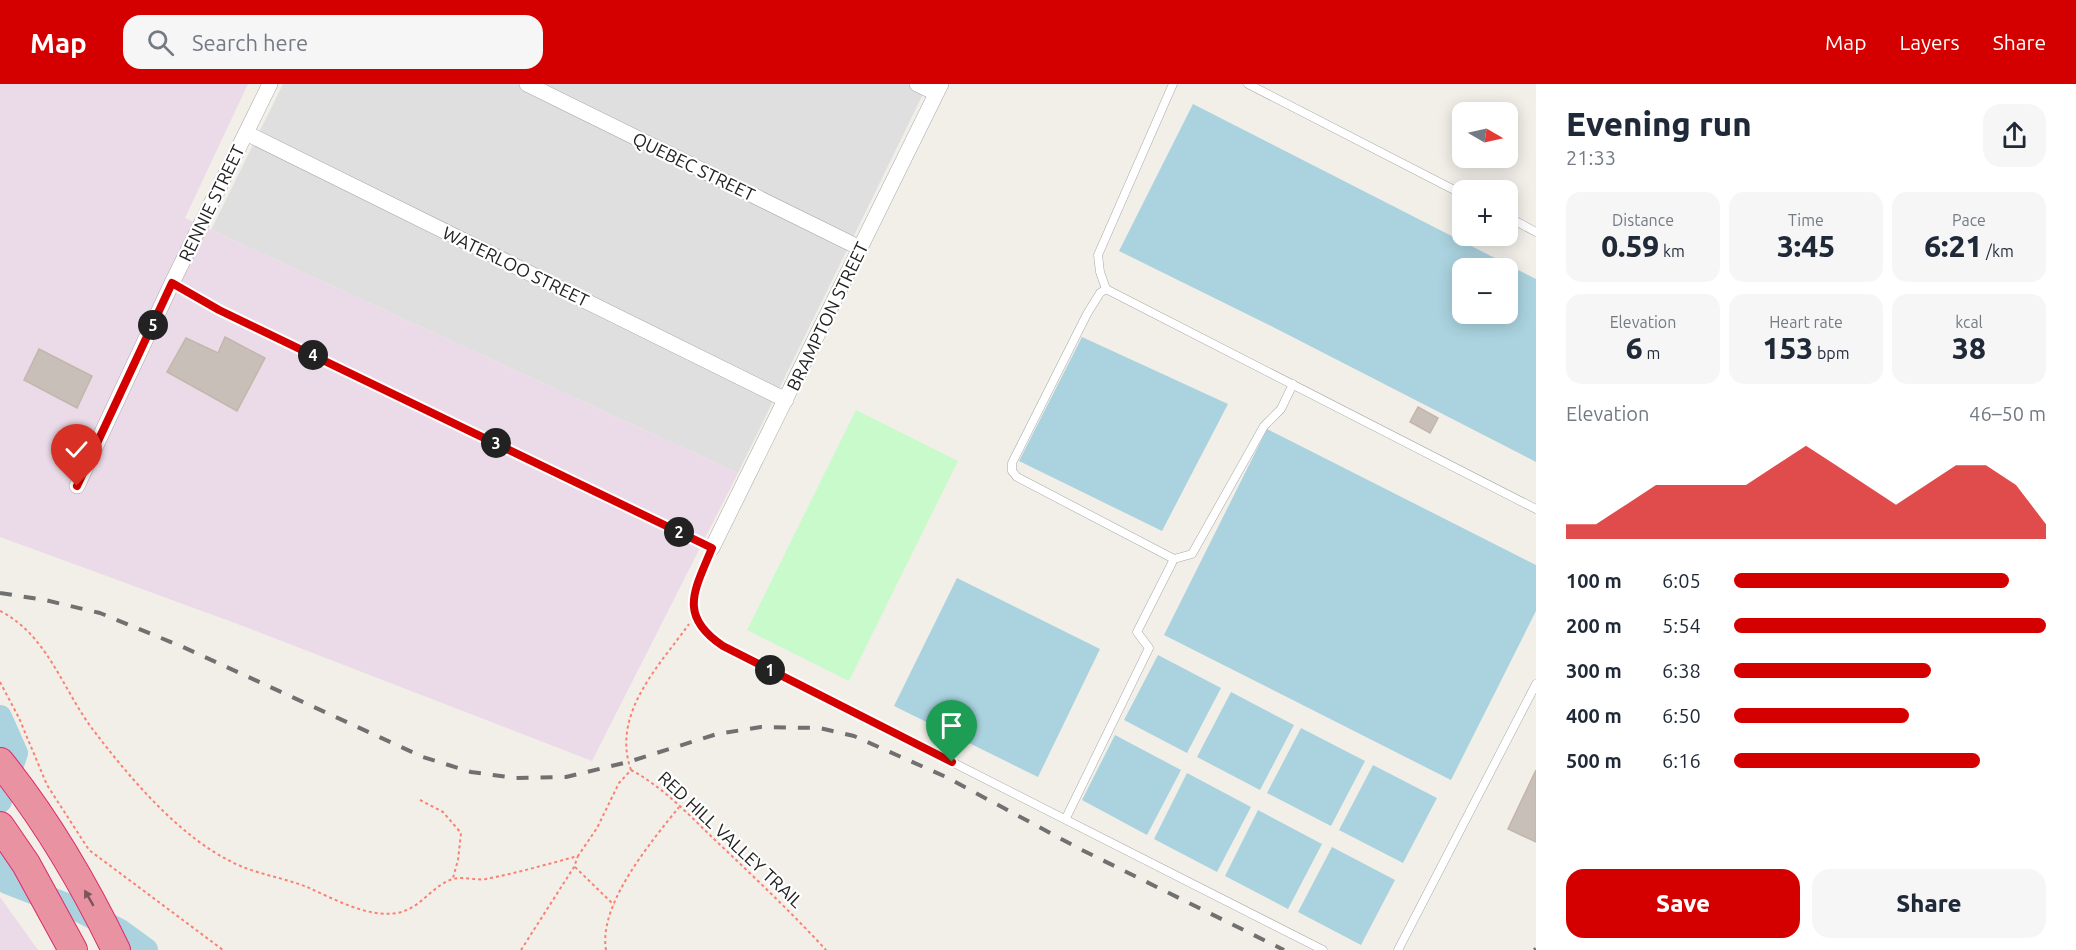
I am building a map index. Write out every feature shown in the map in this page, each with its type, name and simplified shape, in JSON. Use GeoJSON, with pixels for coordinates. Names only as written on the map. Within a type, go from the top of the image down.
{"type":"FeatureCollection","features":[{"type":"Feature","properties":{"kind":"highway"},"geometry":{"type":"LineString","coordinates":[[0,762],[57,843],[116,950]]}},
{"type":"Feature","properties":{"kind":"highway"},"geometry":{"type":"LineString","coordinates":[[0,826],[26,864],[73,950]]}},
{"type":"Feature","properties":{"kind":"street","name":"RENNIE STREET"},"geometry":{"type":"LineString","coordinates":[[77,486],[172,283],[270,84]]}},
{"type":"Feature","properties":{"kind":"street","name":"QUEBEC STREET"},"geometry":{"type":"LineString","coordinates":[[527,84],[860,248]]}},
{"type":"Feature","properties":{"kind":"street"},"geometry":{"type":"LineString","coordinates":[[917,84],[939,89]]}},
{"type":"Feature","properties":{"kind":"street","name":"BRAMPTON STREET"},"geometry":{"type":"LineString","coordinates":[[712,548],[939,89]]}},
{"type":"Feature","properties":{"kind":"street","name":"WATERLOO STREET"},"geometry":{"type":"LineString","coordinates":[[246,133],[786,400]]}},
{"type":"Feature","properties":{"kind":"lane"},"geometry":{"type":"LineString","coordinates":[[1173,84],[1098,255],[1100,272],[1106,289],[1536,509]]}},
{"type":"Feature","properties":{"kind":"lane"},"geometry":{"type":"LineString","coordinates":[[1248,84],[1452,189]]}},
{"type":"Feature","properties":{"kind":"lane"},"geometry":{"type":"LineString","coordinates":[[1518,222],[1536,232]]}},
{"type":"Feature","properties":{"kind":"lane"},"geometry":{"type":"LineString","coordinates":[[172,283],[219,310],[712,548],[694,594],[693,605],[695,616],[707,634],[723,646],[1323,950]]}},
{"type":"Feature","properties":{"kind":"lane"},"geometry":{"type":"LineString","coordinates":[[1106,289],[1100,293],[1087,314],[1012,463],[1012,470],[1017,477],[1174,559],[1192,554],[1263,426],[1281,409],[1293,384]]}},
{"type":"Feature","properties":{"kind":"lane"},"geometry":{"type":"LineString","coordinates":[[1066,818],[1149,648],[1137,632],[1174,559]]}},
{"type":"Feature","properties":{"kind":"lane"},"geometry":{"type":"LineString","coordinates":[[1398,950],[1536,684]]}},
{"type":"Feature","properties":{"kind":"path"},"geometry":{"type":"LineString","coordinates":[[0,612],[13,618],[31,634],[58,671],[81,714],[133,779],[195,840],[230,861],[381,914],[398,913],[414,908],[442,884],[453,878],[482,879],[578,856]]}},
{"type":"Feature","properties":{"kind":"path"},"geometry":{"type":"LineString","coordinates":[[631,770],[626,748],[627,733],[631,713],[639,693],[695,616]]}},
{"type":"Feature","properties":{"kind":"path"},"geometry":{"type":"LineString","coordinates":[[0,682],[19,718],[47,785],[89,850],[223,950]]}},
{"type":"Feature","properties":{"kind":"path","name":"RED HILL VALLEY TRAIL"},"geometry":{"type":"LineString","coordinates":[[521,950],[597,828],[619,783],[631,770],[645,777],[680,806],[798,919],[826,950]]}},
{"type":"Feature","properties":{"kind":"path"},"geometry":{"type":"LineString","coordinates":[[420,800],[443,812],[461,833],[453,878]]}},
{"type":"Feature","properties":{"kind":"path"},"geometry":{"type":"LineString","coordinates":[[606,950],[605,925],[614,905],[644,850],[680,806]]}},
{"type":"Feature","properties":{"kind":"path"},"geometry":{"type":"LineString","coordinates":[[574,867],[614,905]]}},
{"type":"Feature","properties":{"kind":"shaded area"},"geometry":{"type":"Polygon","coordinates":[[[0,84],[248,84],[185,218],[738,473],[592,761],[243,626],[0,537],[0,84]]]}},
{"type":"Feature","properties":{"kind":"shaded area"},"geometry":{"type":"Polygon","coordinates":[[[283,84],[928,84],[738,473],[211,230],[283,84]]]}},
{"type":"Feature","properties":{"kind":"shaded area"},"geometry":{"type":"Polygon","coordinates":[[[0,897],[38,950],[0,950],[0,897]]]}},
{"type":"Feature","properties":{"kind":"green space"},"geometry":{"type":"Polygon","coordinates":[[[856,410],[958,461],[849,681],[747,630],[856,410]]]}},
{"type":"Feature","properties":{"kind":"water"},"geometry":{"type":"Polygon","coordinates":[[[1193,104],[1452,236],[1452,246],[1471,246],[1495,258],[1452,258],[1452,324],[1518,324],[1518,270],[1536,279],[1536,462],[1119,251],[1193,104]]]}},
{"type":"Feature","properties":{"kind":"water"},"geometry":{"type":"Polygon","coordinates":[[[1082,337],[1228,404],[1162,531],[1019,461],[1082,337]]]}},
{"type":"Feature","properties":{"kind":"water"},"geometry":{"type":"Polygon","coordinates":[[[1267,429],[1536,565],[1536,611],[1451,780],[1164,635],[1267,429]]]}},
{"type":"Feature","properties":{"kind":"water"},"geometry":{"type":"Polygon","coordinates":[[[957,578],[1100,649],[1038,777],[894,706],[957,578]]]}},
{"type":"Feature","properties":{"kind":"water"},"geometry":{"type":"Polygon","coordinates":[[[1158,655],[1221,688],[1187,753],[1124,720],[1158,655]]]}},
{"type":"Feature","properties":{"kind":"water"},"geometry":{"type":"Polygon","coordinates":[[[1231,692],[1294,725],[1260,790],[1197,757],[1231,692]]]}},
{"type":"Feature","properties":{"kind":"water"},"geometry":{"type":"Polygon","coordinates":[[[1301,728],[1365,761],[1331,826],[1267,793],[1301,728]]]}},
{"type":"Feature","properties":{"kind":"water"},"geometry":{"type":"Polygon","coordinates":[[[1115,735],[1181,770],[1147,835],[1082,800],[1115,735]]]}},
{"type":"Feature","properties":{"kind":"water"},"geometry":{"type":"Polygon","coordinates":[[[1373,765],[1437,798],[1403,863],[1339,830],[1373,765]]]}},
{"type":"Feature","properties":{"kind":"water"},"geometry":{"type":"Polygon","coordinates":[[[1187,773],[1251,807],[1217,872],[1154,839],[1187,773]]]}},
{"type":"Feature","properties":{"kind":"water"},"geometry":{"type":"Polygon","coordinates":[[[1258,810],[1322,844],[1288,909],[1225,876],[1258,810]]]}},
{"type":"Feature","properties":{"kind":"water"},"geometry":{"type":"Polygon","coordinates":[[[1332,847],[1395,880],[1361,945],[1298,912],[1332,847]]]}},
{"type":"Feature","properties":{"kind":"building"},"geometry":{"type":"Polygon","coordinates":[[[225,337],[265,358],[237,411],[167,372],[186,338],[218,353],[225,337]]]}},
{"type":"Feature","properties":{"kind":"building"},"geometry":{"type":"Polygon","coordinates":[[[39,349],[92,376],[77,408],[24,380],[39,349]]]}},
{"type":"Feature","properties":{"kind":"building"},"geometry":{"type":"Polygon","coordinates":[[[1418,407],[1438,418],[1430,433],[1410,422],[1418,407]]]}},
{"type":"Feature","properties":{"kind":"building"},"geometry":{"type":"Polygon","coordinates":[[[1536,770],[1536,842],[1508,829],[1536,770]]]}},
{"type":"Feature","properties":{"kind":"waterway"},"geometry":{"type":"LineString","coordinates":[[0,717],[16,753],[0,801]]}},
{"type":"Feature","properties":{"kind":"waterway"},"geometry":{"type":"LineString","coordinates":[[0,842],[7,882],[79,910],[120,931],[146,950]]}},
{"type":"Feature","properties":{"kind":"railway"},"geometry":{"type":"LineString","coordinates":[[0,593],[45,600],[100,613],[183,647],[423,757],[471,772],[516,778],[566,777],[628,762],[717,734],[761,727],[820,728],[854,736],[946,777],[1080,849],[1284,950]]}},
{"type":"Feature","properties":{"kind":"route"},"geometry":{"type":"LineString","coordinates":[[77,486],[172,283],[219,310],[712,548],[693,600],[697,621],[707,634],[723,646],[952,762]]}}]}
